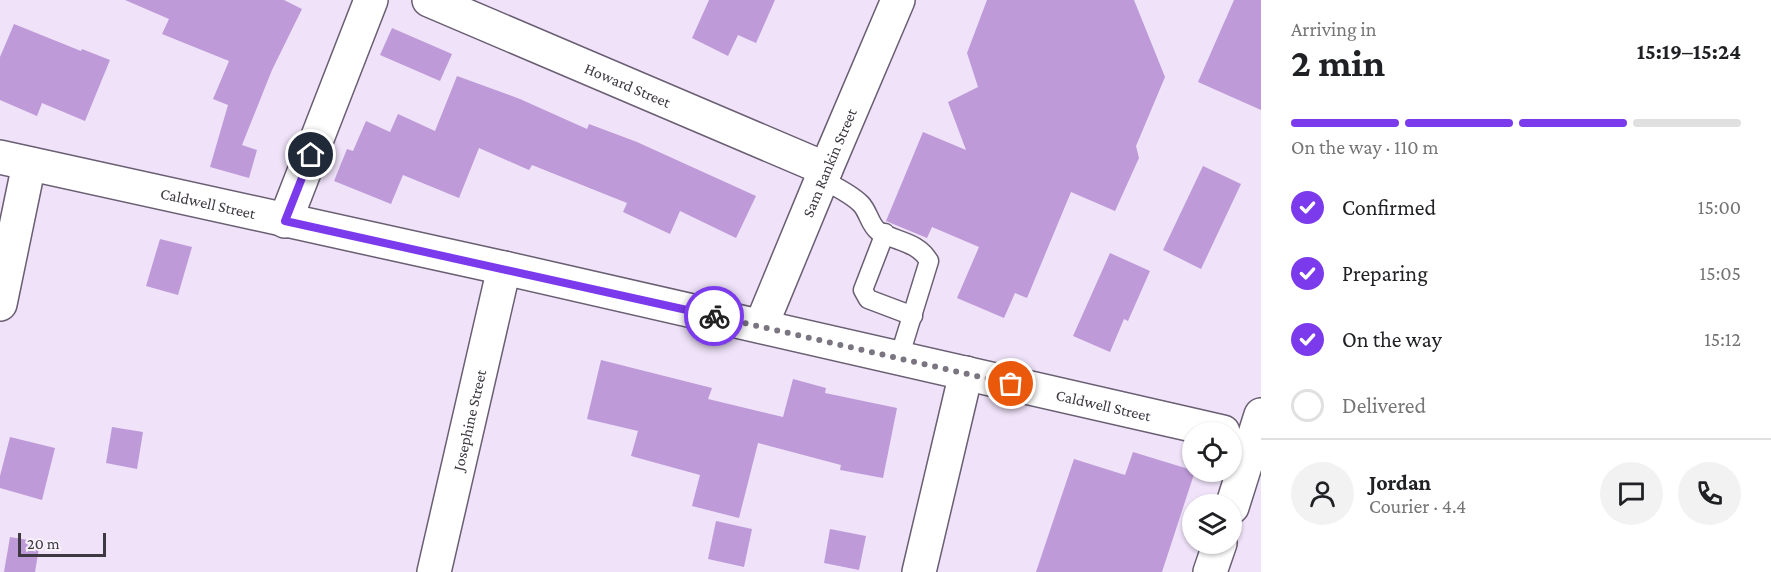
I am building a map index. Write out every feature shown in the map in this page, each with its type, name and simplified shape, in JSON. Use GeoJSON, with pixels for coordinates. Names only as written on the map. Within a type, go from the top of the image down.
{"type":"FeatureCollection","features":[{"type":"Feature","properties":{"kind":"street"},"geometry":{"type":"LineString","coordinates":[[285,221],[371,0]]}},
{"type":"Feature","properties":{"kind":"street","name":"Howard Street"},"geometry":{"type":"LineString","coordinates":[[429,0],[824,174]]}},
{"type":"Feature","properties":{"kind":"street","name":"Sam Rankin Street"},"geometry":{"type":"LineString","coordinates":[[761,326],[898,0]]}},
{"type":"Feature","properties":{"kind":"street"},"geometry":{"type":"LineString","coordinates":[[0,304],[15,161]]}},
{"type":"Feature","properties":{"kind":"street","name":"Caldwell Street"},"geometry":{"type":"LineString","coordinates":[[15,161],[504,268],[966,373],[1246,432]]}},
{"type":"Feature","properties":{"kind":"street","name":"Josephine Street"},"geometry":{"type":"LineString","coordinates":[[434,572],[504,268]]}},
{"type":"Feature","properties":{"kind":"street"},"geometry":{"type":"LineString","coordinates":[[919,572],[966,373]]}},
{"type":"Feature","properties":{"kind":"street"},"geometry":{"type":"LineString","coordinates":[[1234,494],[1246,432]]}},
{"type":"Feature","properties":{"kind":"street"},"geometry":{"type":"LineString","coordinates":[[1210,572],[1216,554]]}},
{"type":"Feature","properties":{"kind":"lane"},"geometry":{"type":"LineString","coordinates":[[824,174],[862,205],[877,230],[912,244],[929,261],[899,358]]}},
{"type":"Feature","properties":{"kind":"lane"},"geometry":{"type":"LineString","coordinates":[[885,233],[863,290],[868,299],[913,315]]}},
{"type":"Feature","properties":{"kind":"building"},"geometry":{"type":"Polygon","coordinates":[[[125,0],[284,0],[302,9],[272,70],[242,145],[257,150],[249,178],[210,167],[228,105],[213,99],[229,61],[162,34],[169,19],[125,0]]]}},
{"type":"Feature","properties":{"kind":"building"},"geometry":{"type":"Polygon","coordinates":[[[709,0],[775,0],[756,43],[738,35],[728,56],[692,38],[709,0]]]}},
{"type":"Feature","properties":{"kind":"building"},"geometry":{"type":"Polygon","coordinates":[[[987,0],[1134,0],[1165,77],[1136,146],[1139,158],[1115,211],[1071,192],[1027,298],[1015,293],[1004,318],[957,298],[979,247],[932,227],[927,238],[886,221],[923,132],[966,150],[948,102],[978,87],[967,53],[987,0]]]}},
{"type":"Feature","properties":{"kind":"building"},"geometry":{"type":"Polygon","coordinates":[[[1234,0],[1261,0],[1261,110],[1198,82],[1234,0]]]}},
{"type":"Feature","properties":{"kind":"building"},"geometry":{"type":"Polygon","coordinates":[[[14,24],[110,60],[85,121],[42,103],[37,116],[0,100],[0,57],[14,24]]]}},
{"type":"Feature","properties":{"kind":"building"},"geometry":{"type":"Polygon","coordinates":[[[392,28],[452,54],[440,81],[380,55],[392,28]]]}},
{"type":"Feature","properties":{"kind":"building"},"geometry":{"type":"Polygon","coordinates":[[[457,76],[520,99],[587,129],[589,124],[637,142],[756,196],[736,238],[680,211],[670,234],[623,212],[627,203],[532,165],[529,170],[479,148],[459,198],[403,175],[391,204],[334,181],[347,149],[353,151],[366,121],[390,132],[398,114],[435,131],[457,76]]]}},
{"type":"Feature","properties":{"kind":"building"},"geometry":{"type":"Polygon","coordinates":[[[1203,166],[1241,184],[1201,269],[1163,250],[1203,166]]]}},
{"type":"Feature","properties":{"kind":"building"},"geometry":{"type":"Polygon","coordinates":[[[160,239],[192,247],[178,295],[146,286],[160,239]]]}},
{"type":"Feature","properties":{"kind":"building"},"geometry":{"type":"Polygon","coordinates":[[[1110,253],[1150,271],[1128,321],[1124,319],[1110,352],[1073,336],[1110,253]]]}},
{"type":"Feature","properties":{"kind":"building"},"geometry":{"type":"Polygon","coordinates":[[[601,360],[712,388],[708,399],[783,417],[793,379],[826,388],[825,393],[897,408],[883,478],[840,470],[841,465],[758,443],[739,518],[692,506],[700,475],[631,456],[638,431],[587,419],[601,360]]]}},
{"type":"Feature","properties":{"kind":"building"},"geometry":{"type":"Polygon","coordinates":[[[112,427],[143,432],[137,469],[106,463],[112,427]]]}},
{"type":"Feature","properties":{"kind":"building"},"geometry":{"type":"Polygon","coordinates":[[[10,437],[55,448],[42,500],[0,488],[0,476],[10,437]]]}},
{"type":"Feature","properties":{"kind":"building"},"geometry":{"type":"Polygon","coordinates":[[[1133,452],[1182,467],[1182,482],[1191,482],[1187,494],[1182,494],[1182,511],[1162,572],[1036,572],[1074,459],[1125,475],[1133,452]]]}},
{"type":"Feature","properties":{"kind":"building"},"geometry":{"type":"Polygon","coordinates":[[[716,521],[752,529],[744,567],[708,559],[716,521]]]}},
{"type":"Feature","properties":{"kind":"building"},"geometry":{"type":"Polygon","coordinates":[[[830,529],[866,536],[859,570],[824,563],[830,529]]]}},
{"type":"Feature","properties":{"kind":"building"},"geometry":{"type":"Polygon","coordinates":[[[10,537],[40,542],[35,572],[4,572],[10,537]]]}},
{"type":"Feature","properties":{"kind":"way so far"},"geometry":{"type":"LineString","coordinates":[[714,316],[1011,384]]}},
{"type":"Feature","properties":{"kind":"route"},"geometry":{"type":"LineString","coordinates":[[311,155],[285,221],[714,316]]}}]}
